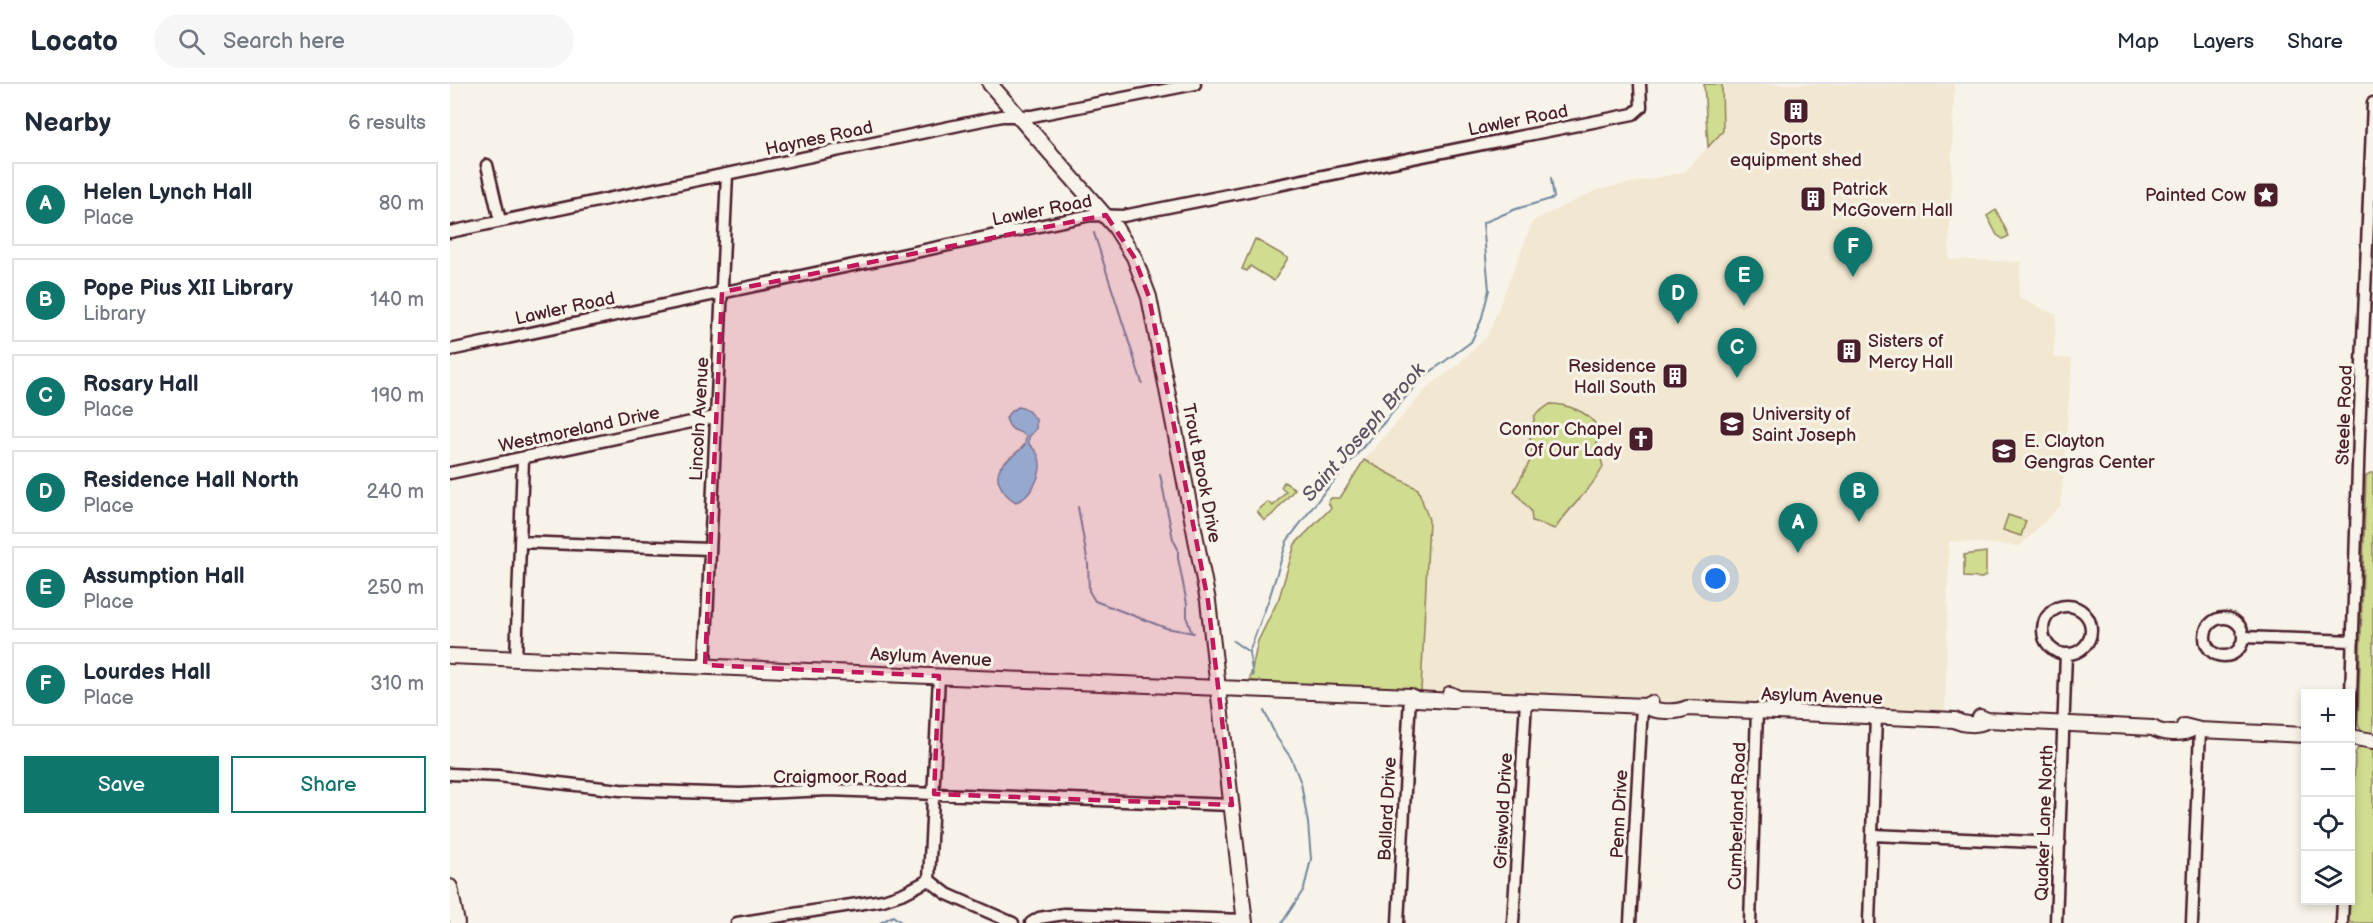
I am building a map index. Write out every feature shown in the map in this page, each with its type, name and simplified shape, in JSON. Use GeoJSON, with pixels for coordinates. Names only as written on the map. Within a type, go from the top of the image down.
{"type":"FeatureCollection","features":[{"type":"Feature","properties":{"kind":"main road","name":"Trout Brook Drive"},"geometry":{"type":"LineString","coordinates":[[990,84],[1106,215],[1130,251],[1149,297],[1208,601],[1245,921]]}},
{"type":"Feature","properties":{"kind":"main road","name":"Asylum Avenue"},"geometry":{"type":"LineString","coordinates":[[450,656],[705,665],[1219,689],[1410,696],[1417,693],[1453,694],[1458,698],[1643,706],[1651,703],[1681,704],[1687,708],[1955,720],[1961,716],[1982,717],[1987,720],[2153,728],[2157,725],[2187,726],[2196,729],[2301,735]]}},
{"type":"Feature","properties":{"kind":"main road"},"geometry":{"type":"LineString","coordinates":[[2355,738],[2373,741]]}},
{"type":"Feature","properties":{"kind":"main road"},"geometry":{"type":"LineString","coordinates":[[450,887],[457,923]]}},
{"type":"Feature","properties":{"kind":"street","name":"Haynes Road"},"geometry":{"type":"LineString","coordinates":[[450,232],[1002,116],[1032,116],[1175,86],[1195,84]]}},
{"type":"Feature","properties":{"kind":"street","name":"Lawler Road"},"geometry":{"type":"LineString","coordinates":[[450,350],[1091,215],[1123,216],[1621,117],[1640,110],[1642,103],[1640,84]]}},
{"type":"Feature","properties":{"kind":"street","name":"Steele Road"},"geometry":{"type":"LineString","coordinates":[[2351,689],[2369,322],[2373,103]]}},
{"type":"Feature","properties":{"kind":"street"},"geometry":{"type":"LineString","coordinates":[[488,165],[500,221]]}},
{"type":"Feature","properties":{"kind":"street","name":"Lincoln Avenue"},"geometry":{"type":"LineString","coordinates":[[705,665],[727,174]]}},
{"type":"Feature","properties":{"kind":"street","name":"Westmoreland Drive"},"geometry":{"type":"LineString","coordinates":[[450,473],[715,417]]}},
{"type":"Feature","properties":{"kind":"street"},"geometry":{"type":"LineString","coordinates":[[516,659],[523,459]]}},
{"type":"Feature","properties":{"kind":"street"},"geometry":{"type":"LineString","coordinates":[[520,542],[709,549]]}},
{"type":"Feature","properties":{"kind":"street"},"geometry":{"type":"LineString","coordinates":[[2060,606],[2078,608],[2086,614],[2090,623],[2091,632],[2084,646],[2074,653],[2066,654],[2049,647],[2042,630],[2045,619],[2051,611],[2060,606]]}},
{"type":"Feature","properties":{"kind":"street"},"geometry":{"type":"LineString","coordinates":[[2243,637],[2353,641]]}},
{"type":"Feature","properties":{"kind":"street","name":"Quaker Lane North"},"geometry":{"type":"LineString","coordinates":[[2056,923],[2066,654]]}},
{"type":"Feature","properties":{"kind":"street"},"geometry":{"type":"LineString","coordinates":[[929,880],[939,676]]}},
{"type":"Feature","properties":{"kind":"street","name":"Ballard Drive"},"geometry":{"type":"LineString","coordinates":[[1398,923],[1410,696]]}},
{"type":"Feature","properties":{"kind":"street","name":"Griswold Drive"},"geometry":{"type":"LineString","coordinates":[[1513,923],[1526,701]]}},
{"type":"Feature","properties":{"kind":"street","name":"Penn Drive"},"geometry":{"type":"LineString","coordinates":[[1630,923],[1643,706]]}},
{"type":"Feature","properties":{"kind":"street","name":"Cumberland Road"},"geometry":{"type":"LineString","coordinates":[[1750,923],[1757,711]]}},
{"type":"Feature","properties":{"kind":"street"},"geometry":{"type":"LineString","coordinates":[[1869,923],[1876,716]]}},
{"type":"Feature","properties":{"kind":"street"},"geometry":{"type":"LineString","coordinates":[[2192,923],[2196,729]]}},
{"type":"Feature","properties":{"kind":"street","name":"Craigmoor Road"},"geometry":{"type":"LineString","coordinates":[[450,774],[498,776],[595,788],[656,791],[740,794],[829,790],[1232,806]]}},
{"type":"Feature","properties":{"kind":"street"},"geometry":{"type":"LineString","coordinates":[[1872,835],[2060,843]]}},
{"type":"Feature","properties":{"kind":"street"},"geometry":{"type":"LineString","coordinates":[[737,923],[883,900],[904,893],[929,880]]}},
{"type":"Feature","properties":{"kind":"street"},"geometry":{"type":"LineString","coordinates":[[929,880],[947,894],[1013,923]]}},
{"type":"Feature","properties":{"kind":"street"},"geometry":{"type":"LineString","coordinates":[[2342,923],[2343,905]]}},
{"type":"Feature","properties":{"kind":"street"},"geometry":{"type":"LineString","coordinates":[[1031,923],[1039,918],[1064,914],[1245,921]]}},
{"type":"Feature","properties":{"kind":"highlighted area"},"geometry":{"type":"Polygon","coordinates":[[[1106,215],[1134,257],[1149,297],[1208,601],[1232,805],[934,794],[939,676],[705,665],[722,292],[1106,215]]]}},
{"type":"Feature","properties":{"kind":"shaded area","name":"University of Saint Joseph"},"geometry":{"type":"Polygon","coordinates":[[[1722,84],[1954,84],[1949,259],[2020,262],[2019,298],[2057,315],[2053,357],[2072,359],[2061,505],[2020,546],[1949,541],[1945,712],[1421,691],[1429,520],[1418,489],[1364,460],[1428,387],[1454,368],[1487,337],[1533,221],[1597,190],[1685,172],[1723,131],[1722,84]]]}},
{"type":"Feature","properties":{"kind":"green space"},"geometry":{"type":"Polygon","coordinates":[[[1704,84],[1722,84],[1723,131],[1708,147],[1704,84]]]}},
{"type":"Feature","properties":{"kind":"green space"},"geometry":{"type":"Polygon","coordinates":[[[1996,210],[2009,236],[2003,239],[1997,235],[1987,216],[1996,210]]]}},
{"type":"Feature","properties":{"kind":"green space"},"geometry":{"type":"Polygon","coordinates":[[[1255,239],[1288,258],[1274,281],[1250,266],[1247,271],[1242,269],[1255,239]]]}},
{"type":"Feature","properties":{"kind":"green space"},"geometry":{"type":"Polygon","coordinates":[[[1550,404],[1576,409],[1592,420],[1598,432],[1597,447],[1603,467],[1555,529],[1532,521],[1531,511],[1514,491],[1532,457],[1530,438],[1535,415],[1550,404]]]}},
{"type":"Feature","properties":{"kind":"green space"},"geometry":{"type":"Polygon","coordinates":[[[1364,460],[1418,489],[1429,520],[1421,691],[1249,683],[1258,641],[1279,598],[1295,544],[1331,508],[1328,502],[1331,498],[1340,498],[1364,460]]]}},
{"type":"Feature","properties":{"kind":"green space"},"geometry":{"type":"Polygon","coordinates":[[[2373,473],[2373,734],[2361,731],[2358,724],[2366,476],[2373,473]]]}},
{"type":"Feature","properties":{"kind":"green space"},"geometry":{"type":"Polygon","coordinates":[[[1284,482],[1295,489],[1264,521],[1257,511],[1268,502],[1273,506],[1286,491],[1281,487],[1284,482]]]}},
{"type":"Feature","properties":{"kind":"green space"},"geometry":{"type":"Polygon","coordinates":[[[2008,515],[2026,521],[2021,536],[2003,530],[2008,515]]]}},
{"type":"Feature","properties":{"kind":"green space"},"geometry":{"type":"Polygon","coordinates":[[[1986,552],[1986,575],[1982,578],[1964,577],[1964,555],[1986,552]]]}},
{"type":"Feature","properties":{"kind":"green space"},"geometry":{"type":"Polygon","coordinates":[[[2363,746],[2373,748],[2373,923],[2348,923],[2349,905],[2355,905],[2355,754],[2358,748],[2363,746]]]}},
{"type":"Feature","properties":{"kind":"water"},"geometry":{"type":"Polygon","coordinates":[[[1018,407],[1026,409],[1036,419],[1036,429],[1029,437],[1029,444],[1038,455],[1040,468],[1032,489],[1016,502],[1003,490],[998,477],[1001,466],[1025,444],[1026,436],[1012,429],[1006,418],[1018,407]]]}},
{"type":"Feature","properties":{"kind":"waterway","name":"Saint Joseph Brook"},"geometry":{"type":"LineString","coordinates":[[1253,676],[1249,652],[1287,541],[1322,495],[1422,378],[1471,342],[1481,321],[1489,290],[1483,223],[1516,209],[1554,198],[1551,178]]}},
{"type":"Feature","properties":{"kind":"waterway"},"geometry":{"type":"LineString","coordinates":[[1094,233],[1142,383]]}},
{"type":"Feature","properties":{"kind":"waterway"},"geometry":{"type":"LineString","coordinates":[[1160,474],[1173,539],[1178,549],[1187,604],[1187,619],[1191,631]]}},
{"type":"Feature","properties":{"kind":"waterway"},"geometry":{"type":"LineString","coordinates":[[1078,507],[1088,564],[1089,591],[1095,601],[1166,628],[1194,633]]}},
{"type":"Feature","properties":{"kind":"waterway"},"geometry":{"type":"LineString","coordinates":[[1233,641],[1249,652]]}},
{"type":"Feature","properties":{"kind":"waterway"},"geometry":{"type":"LineString","coordinates":[[1264,711],[1277,738],[1291,758],[1301,783],[1308,823],[1311,859],[1304,889],[1282,923]]}},
{"type":"Feature","properties":{"kind":"waterway"},"geometry":{"type":"LineString","coordinates":[[880,923],[893,916],[902,923]]}},
{"type":"Feature","properties":{"kind":"place","name":"Sports equipment shed"},"geometry":{"type":"Point","coordinates":[1796,111]}},
{"type":"Feature","properties":{"kind":"place","name":"Painted Cow"},"geometry":{"type":"Point","coordinates":[2266,195]}},
{"type":"Feature","properties":{"kind":"place","name":"Patrick McGovern Hall"},"geometry":{"type":"Point","coordinates":[1813,199]}},
{"type":"Feature","properties":{"kind":"place","name":"Lourdes Hall"},"geometry":{"type":"Point","coordinates":[1853,277]}},
{"type":"Feature","properties":{"kind":"place","name":"Assumption Hall"},"geometry":{"type":"Point","coordinates":[1744,306]}},
{"type":"Feature","properties":{"kind":"place","name":"Residence Hall North"},"geometry":{"type":"Point","coordinates":[1678,324]}},
{"type":"Feature","properties":{"kind":"place","name":"Sisters of Mercy Hall"},"geometry":{"type":"Point","coordinates":[1849,351]}},
{"type":"Feature","properties":{"kind":"place","name":"Residence Hall South"},"geometry":{"type":"Point","coordinates":[1675,376]}},
{"type":"Feature","properties":{"kind":"place","name":"Rosary Hall"},"geometry":{"type":"Point","coordinates":[1737,378]}},
{"type":"Feature","properties":{"kind":"place","name":"University of Saint Joseph"},"geometry":{"type":"Point","coordinates":[1732,424]}},
{"type":"Feature","properties":{"kind":"place","name":"Connor Chapel Of Our Lady"},"geometry":{"type":"Point","coordinates":[1641,439]}},
{"type":"Feature","properties":{"kind":"place","name":"E. Clayton Gengras Center"},"geometry":{"type":"Point","coordinates":[2004,451]}},
{"type":"Feature","properties":{"kind":"place","name":"Pope Pius XII Library"},"geometry":{"type":"Point","coordinates":[1859,522]}},
{"type":"Feature","properties":{"kind":"place","name":"Helen Lynch Hall"},"geometry":{"type":"Point","coordinates":[1798,553]}}]}
